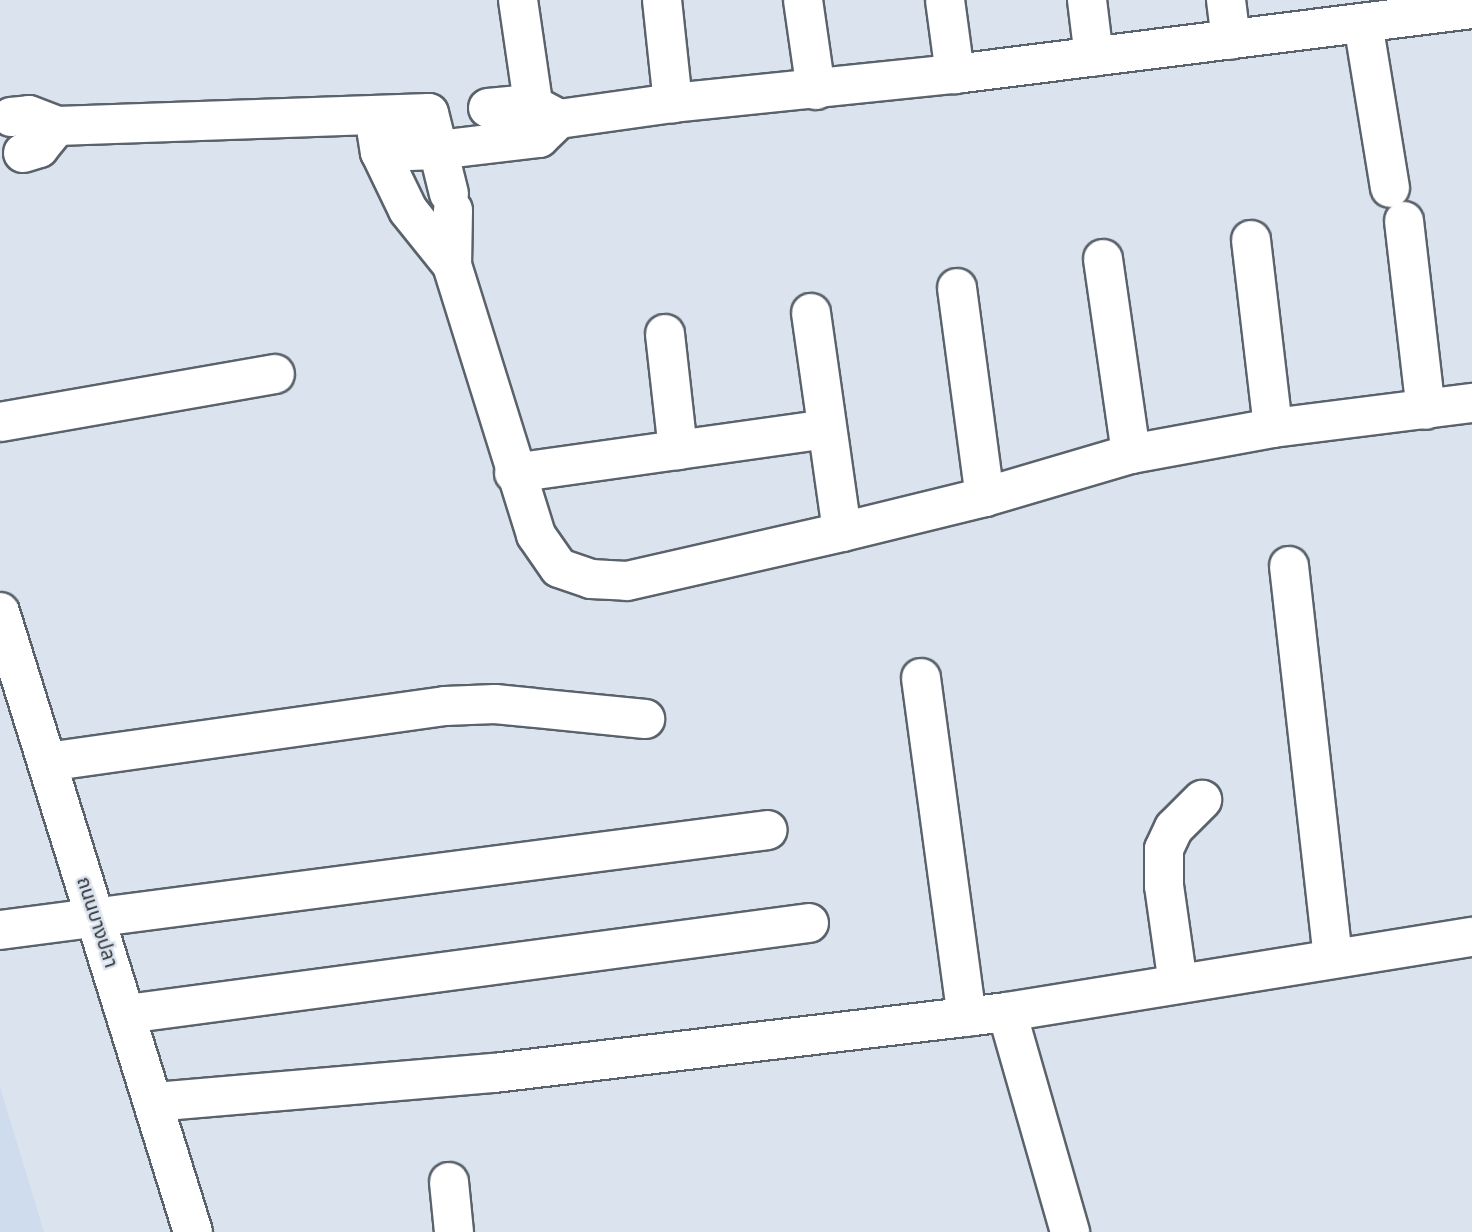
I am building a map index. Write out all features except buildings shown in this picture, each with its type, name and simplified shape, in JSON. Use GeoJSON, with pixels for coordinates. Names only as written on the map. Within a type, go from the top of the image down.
{"type":"FeatureCollection","features":[{"type":"Feature","properties":{"kind":"street"},"geometry":{"type":"LineString","coordinates":[[518,0],[543,121]]}},
{"type":"Feature","properties":{"kind":"street"},"geometry":{"type":"LineString","coordinates":[[662,0],[673,103]]}},
{"type":"Feature","properties":{"kind":"street"},"geometry":{"type":"LineString","coordinates":[[803,0],[816,90]]}},
{"type":"Feature","properties":{"kind":"street"},"geometry":{"type":"LineString","coordinates":[[945,0],[955,74]]}},
{"type":"Feature","properties":{"kind":"street"},"geometry":{"type":"LineString","coordinates":[[1087,0],[1094,57]]}},
{"type":"Feature","properties":{"kind":"street"},"geometry":{"type":"LineString","coordinates":[[1226,0],[1231,40]]}},
{"type":"Feature","properties":{"kind":"street"},"geometry":{"type":"LineString","coordinates":[[10,117],[29,115],[57,126],[377,134],[439,150],[543,121],[673,103],[816,90],[1231,40],[1375,15],[1472,9]]}},
{"type":"Feature","properties":{"kind":"street"},"geometry":{"type":"LineString","coordinates":[[1375,15],[1397,205],[1426,410]]}},
{"type":"Feature","properties":{"kind":"street"},"geometry":{"type":"LineString","coordinates":[[377,134],[429,113],[479,109],[543,121]]}},
{"type":"Feature","properties":{"kind":"street"},"geometry":{"type":"LineString","coordinates":[[429,113],[451,202],[452,265],[514,473],[536,535],[559,568],[590,579],[627,581],[842,532],[985,497],[1131,454],[1273,428],[1472,403]]}},
{"type":"Feature","properties":{"kind":"street"},"geometry":{"type":"LineString","coordinates":[[8,155],[39,148],[57,126]]}},
{"type":"Feature","properties":{"kind":"street"},"geometry":{"type":"LineString","coordinates":[[377,134],[415,222],[452,265]]}},
{"type":"Feature","properties":{"kind":"street"},"geometry":{"type":"LineString","coordinates":[[1251,240],[1273,428]]}},
{"type":"Feature","properties":{"kind":"street"},"geometry":{"type":"LineString","coordinates":[[1103,259],[1131,454]]}},
{"type":"Feature","properties":{"kind":"street"},"geometry":{"type":"LineString","coordinates":[[957,288],[985,497]]}},
{"type":"Feature","properties":{"kind":"street"},"geometry":{"type":"LineString","coordinates":[[811,313],[842,532]]}},
{"type":"Feature","properties":{"kind":"street"},"geometry":{"type":"LineString","coordinates":[[664,334],[678,450]]}},
{"type":"Feature","properties":{"kind":"street"},"geometry":{"type":"LineString","coordinates":[[0,422],[275,374]]}},
{"type":"Feature","properties":{"kind":"street"},"geometry":{"type":"LineString","coordinates":[[514,473],[826,429]]}},
{"type":"Feature","properties":{"kind":"street"},"geometry":{"type":"LineString","coordinates":[[1289,566],[1333,958]]}},
{"type":"Feature","properties":{"kind":"street","name":"ถนนบางปลา"},"geometry":{"type":"LineString","coordinates":[[0,612],[193,1232]]}},
{"type":"Feature","properties":{"kind":"street"},"geometry":{"type":"LineString","coordinates":[[921,678],[967,1017]]}},
{"type":"Feature","properties":{"kind":"street"},"geometry":{"type":"LineString","coordinates":[[47,762],[445,706],[495,704],[645,719]]}},
{"type":"Feature","properties":{"kind":"street"},"geometry":{"type":"LineString","coordinates":[[1178,984],[1164,886],[1164,849],[1174,828],[1202,800]]}},
{"type":"Feature","properties":{"kind":"street"},"geometry":{"type":"LineString","coordinates":[[0,930],[768,830]]}},
{"type":"Feature","properties":{"kind":"street"},"geometry":{"type":"LineString","coordinates":[[127,1014],[810,923]]}},
{"type":"Feature","properties":{"kind":"street"},"geometry":{"type":"LineString","coordinates":[[154,1102],[494,1073],[1007,1012],[1472,937]]}},
{"type":"Feature","properties":{"kind":"street"},"geometry":{"type":"LineString","coordinates":[[1007,1012],[1069,1232]]}},
{"type":"Feature","properties":{"kind":"street"},"geometry":{"type":"LineString","coordinates":[[449,1182],[454,1232]]}},
{"type":"Feature","properties":{"kind":"shaded area"},"geometry":{"type":"Polygon","coordinates":[[[0,1087],[44,1232],[0,1232],[0,1087]]]}}]}
